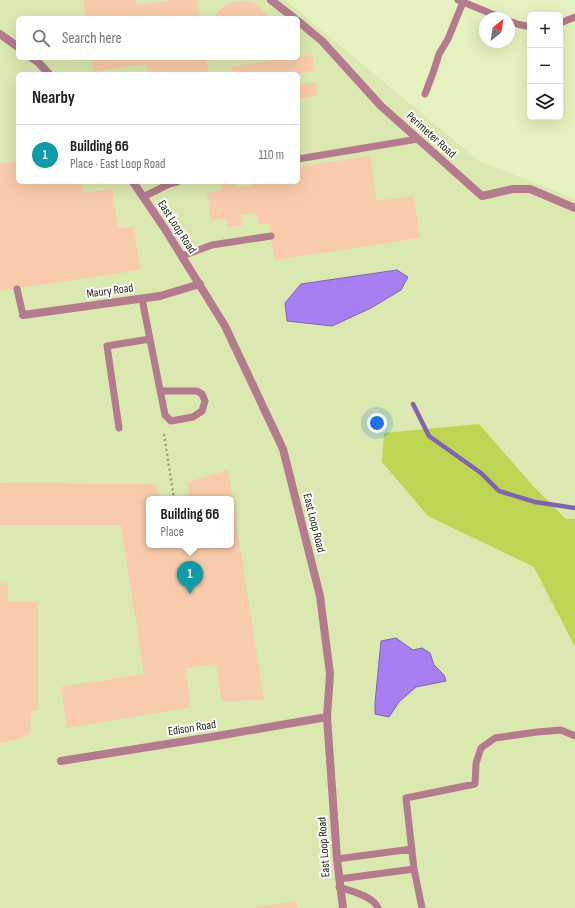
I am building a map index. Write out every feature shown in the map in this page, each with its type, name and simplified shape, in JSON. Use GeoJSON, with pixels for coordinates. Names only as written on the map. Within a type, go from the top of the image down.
{"type":"FeatureCollection","features":[{"type":"Feature","properties":{"kind":"street"},"geometry":{"type":"LineString","coordinates":[[271,0],[291,16]]}},
{"type":"Feature","properties":{"kind":"street","name":"Perimeter Road"},"geometry":{"type":"LineString","coordinates":[[300,24],[322,41],[381,106],[482,196],[513,189],[530,189],[575,208]]}},
{"type":"Feature","properties":{"kind":"street"},"geometry":{"type":"LineString","coordinates":[[0,34],[16,46]]}},
{"type":"Feature","properties":{"kind":"street"},"geometry":{"type":"LineString","coordinates":[[35,60],[47,72]]}},
{"type":"Feature","properties":{"kind":"street","name":"East Loop Road"},"geometry":{"type":"LineString","coordinates":[[134,184],[200,284],[225,326],[283,448],[320,596],[330,674],[327,717],[342,908]]}},
{"type":"Feature","properties":{"kind":"street","name":"Maury Road"},"geometry":{"type":"LineString","coordinates":[[23,315],[160,296],[200,284]]}},
{"type":"Feature","properties":{"kind":"street","name":"Edison Road"},"geometry":{"type":"LineString","coordinates":[[61,762],[327,717]]}},
{"type":"Feature","properties":{"kind":"lane"},"geometry":{"type":"LineString","coordinates":[[425,94],[439,54],[448,39],[461,1],[488,12]]}},
{"type":"Feature","properties":{"kind":"lane"},"geometry":{"type":"LineString","coordinates":[[563,22],[575,17]]}},
{"type":"Feature","properties":{"kind":"lane"},"geometry":{"type":"LineString","coordinates":[[515,23],[527,26]]}},
{"type":"Feature","properties":{"kind":"lane"},"geometry":{"type":"LineString","coordinates":[[300,159],[418,139]]}},
{"type":"Feature","properties":{"kind":"lane"},"geometry":{"type":"LineString","coordinates":[[143,197],[169,184]]}},
{"type":"Feature","properties":{"kind":"lane"},"geometry":{"type":"LineString","coordinates":[[182,256],[212,244],[270,236]]}},
{"type":"Feature","properties":{"kind":"lane"},"geometry":{"type":"LineString","coordinates":[[17,289],[23,315]]}},
{"type":"Feature","properties":{"kind":"lane"},"geometry":{"type":"LineString","coordinates":[[142,299],[160,391],[165,415],[171,421],[193,417],[202,411],[205,401],[202,394],[197,391],[160,391]]}},
{"type":"Feature","properties":{"kind":"lane"},"geometry":{"type":"LineString","coordinates":[[119,428],[107,346],[150,339]]}},
{"type":"Feature","properties":{"kind":"lane"},"geometry":{"type":"LineString","coordinates":[[422,908],[414,869],[406,798],[475,784],[476,763],[481,748],[495,738],[561,730],[575,736]]}},
{"type":"Feature","properties":{"kind":"lane"},"geometry":{"type":"LineString","coordinates":[[337,859],[412,849]]}},
{"type":"Feature","properties":{"kind":"lane"},"geometry":{"type":"LineString","coordinates":[[339,883],[414,869]]}},
{"type":"Feature","properties":{"kind":"lane"},"geometry":{"type":"LineString","coordinates":[[339,883],[372,900],[378,908]]}},
{"type":"Feature","properties":{"kind":"path"},"geometry":{"type":"LineString","coordinates":[[164,434],[174,496]]}},
{"type":"Feature","properties":{"kind":"shaded area"},"geometry":{"type":"Polygon","coordinates":[[[0,0],[285,0],[479,161],[575,199],[575,908],[0,908],[0,0]]]}},
{"type":"Feature","properties":{"kind":"shaded area"},"geometry":{"type":"Polygon","coordinates":[[[397,270],[408,277],[401,290],[371,308],[332,326],[287,321],[285,303],[301,284],[397,270]]]}},
{"type":"Feature","properties":{"kind":"shaded area"},"geometry":{"type":"Polygon","coordinates":[[[396,638],[413,650],[422,648],[430,653],[434,665],[444,675],[446,681],[416,687],[399,702],[389,717],[375,714],[375,703],[381,641],[396,638]]]}},
{"type":"Feature","properties":{"kind":"green space"},"geometry":{"type":"Polygon","coordinates":[[[479,424],[533,486],[566,519],[575,519],[575,647],[534,567],[428,516],[382,462],[384,433],[479,424]]]}},
{"type":"Feature","properties":{"kind":"building"},"geometry":{"type":"Polygon","coordinates":[[[83,0],[136,0],[137,5],[173,0],[197,0],[200,16],[86,16],[83,0]]]}},
{"type":"Feature","properties":{"kind":"building"},"geometry":{"type":"Polygon","coordinates":[[[233,2],[252,2],[260,7],[267,16],[216,16],[224,6],[233,2]]]}},
{"type":"Feature","properties":{"kind":"building"},"geometry":{"type":"Polygon","coordinates":[[[312,55],[315,71],[300,74],[300,72],[232,72],[231,67],[276,60],[300,60],[300,57],[312,55]]]}},
{"type":"Feature","properties":{"kind":"building"},"geometry":{"type":"Polygon","coordinates":[[[92,60],[206,60],[209,72],[148,72],[146,64],[94,72],[92,60]]]}},
{"type":"Feature","properties":{"kind":"building"},"geometry":{"type":"Polygon","coordinates":[[[316,82],[318,96],[300,99],[300,85],[316,82]]]}},
{"type":"Feature","properties":{"kind":"building"},"geometry":{"type":"Polygon","coordinates":[[[370,156],[377,201],[414,196],[420,238],[275,260],[269,223],[259,225],[257,213],[241,215],[243,225],[227,227],[226,218],[211,221],[207,193],[222,190],[221,184],[235,184],[236,188],[253,184],[300,184],[300,167],[370,156]]]}},
{"type":"Feature","properties":{"kind":"building"},"geometry":{"type":"Polygon","coordinates":[[[16,161],[16,184],[82,184],[83,193],[112,189],[118,228],[134,227],[140,270],[0,291],[0,164],[16,161]]]}},
{"type":"Feature","properties":{"kind":"building"},"geometry":{"type":"Polygon","coordinates":[[[228,470],[232,496],[190,496],[188,482],[228,470]]]}},
{"type":"Feature","properties":{"kind":"building"},"geometry":{"type":"Polygon","coordinates":[[[0,483],[156,484],[158,496],[146,496],[146,548],[234,548],[234,508],[264,700],[222,701],[216,664],[185,668],[191,707],[67,728],[61,687],[144,674],[121,525],[0,525],[0,483]]]}},
{"type":"Feature","properties":{"kind":"building"},"geometry":{"type":"Polygon","coordinates":[[[8,583],[8,601],[38,602],[38,711],[31,711],[30,734],[18,739],[0,743],[0,584],[8,583]]]}},
{"type":"Feature","properties":{"kind":"building"},"geometry":{"type":"Polygon","coordinates":[[[296,901],[297,908],[256,908],[256,907],[296,901]]]}},
{"type":"Feature","properties":{"kind":"waterway"},"geometry":{"type":"LineString","coordinates":[[413,404],[429,436],[481,473],[499,491],[535,502],[575,508]]}},
{"type":"Feature","properties":{"kind":"place","name":"Building 66"},"geometry":{"type":"Point","coordinates":[190,594]}}]}
